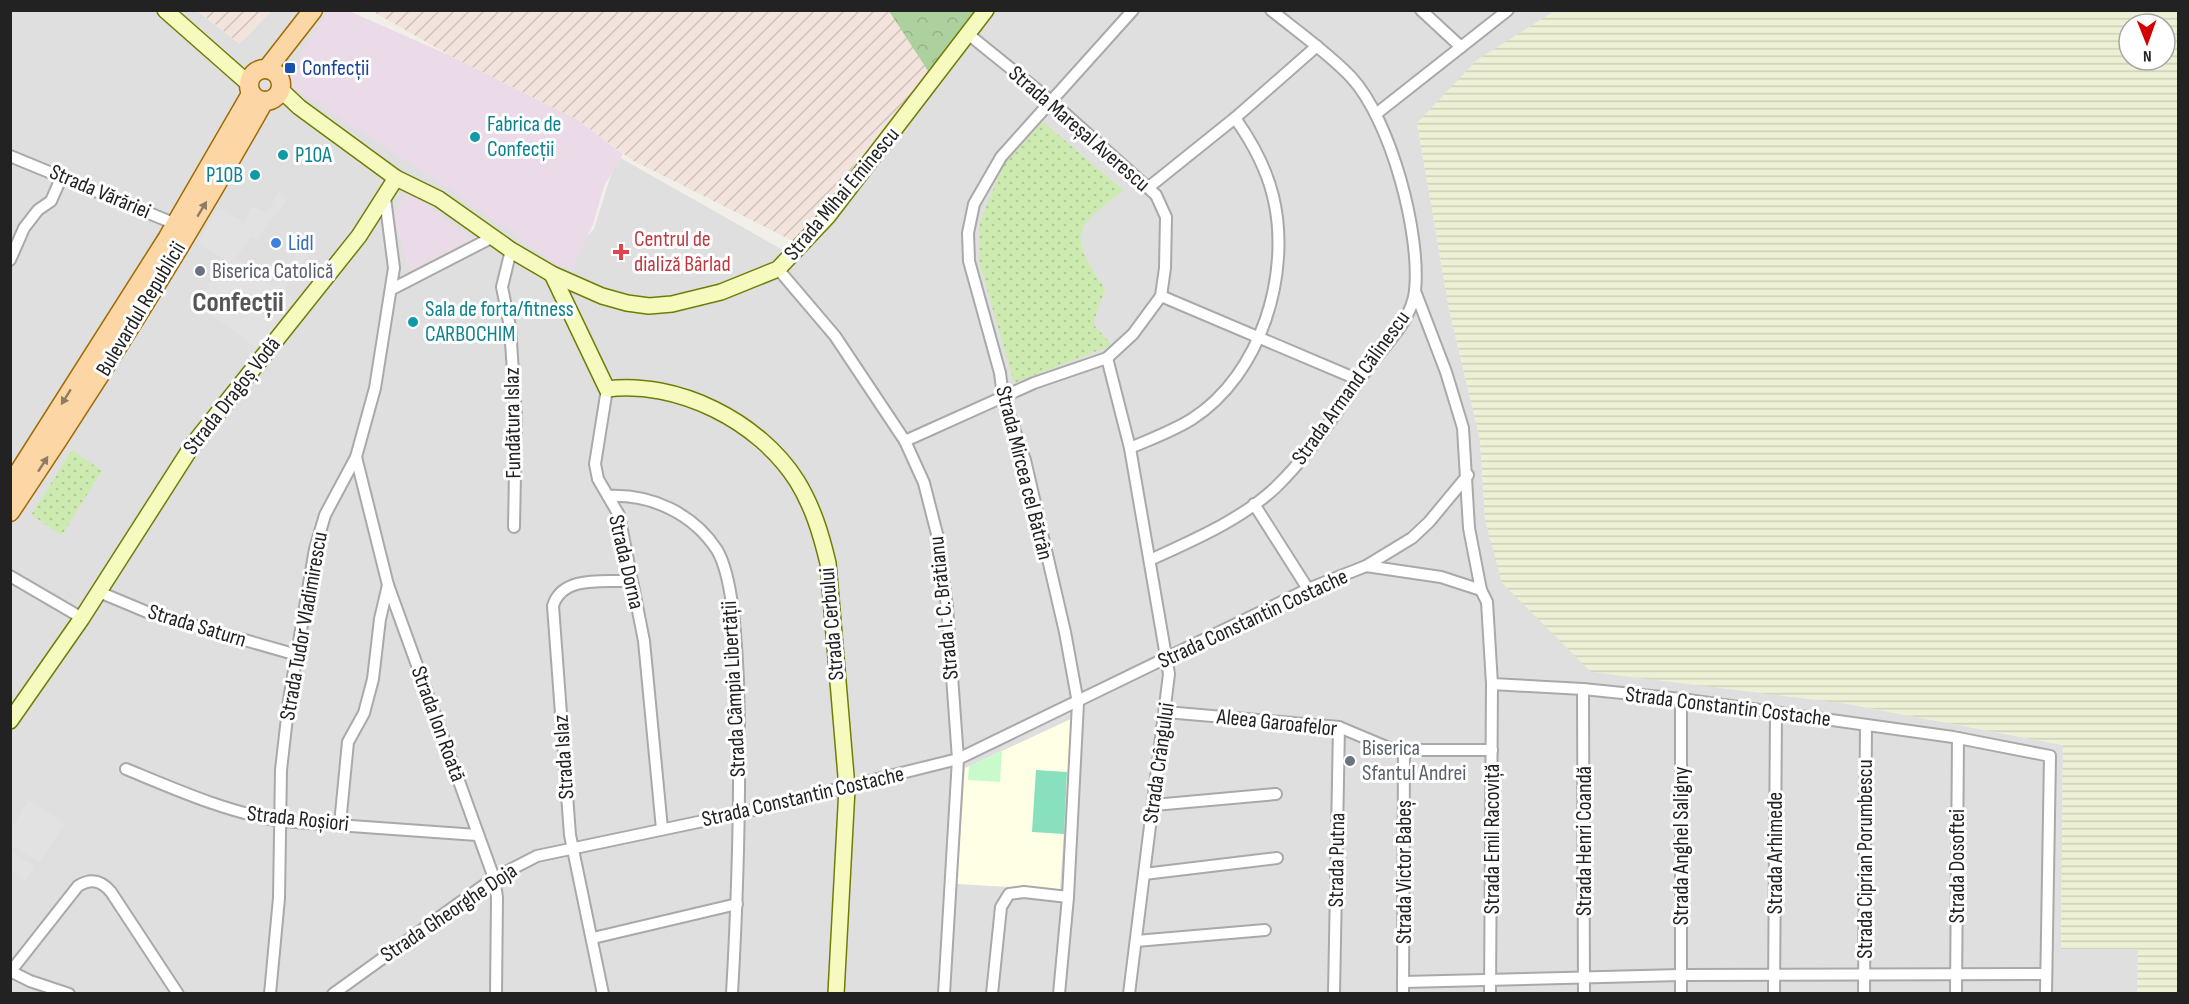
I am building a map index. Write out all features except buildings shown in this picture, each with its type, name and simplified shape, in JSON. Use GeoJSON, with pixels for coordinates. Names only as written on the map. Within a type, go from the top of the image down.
{"type":"FeatureCollection","features":[{"type":"Feature","properties":{"kind":"main road"},"geometry":{"type":"LineString","coordinates":[[165,10],[231,66],[299,107],[396,178]]}},
{"type":"Feature","properties":{"kind":"main road","name":"Bulevardul Republicii"},"geometry":{"type":"LineString","coordinates":[[10,512],[98,381],[264,85],[313,10]]}},
{"type":"Feature","properties":{"kind":"main road","name":"Strada Mihai Eminescu"},"geometry":{"type":"LineString","coordinates":[[396,178],[439,199],[512,250],[552,274],[602,296],[649,306],[713,295],[778,269],[828,216],[986,10]]}},
{"type":"Feature","properties":{"kind":"main road","name":"Strada Dragoș Vodă"},"geometry":{"type":"LineString","coordinates":[[10,721],[82,618],[194,442],[359,236],[396,178]]}},
{"type":"Feature","properties":{"kind":"main road","name":"Bulevardul Republicii"},"geometry":{"type":"LineString","coordinates":[[10,486],[183,227]]}},
{"type":"Feature","properties":{"kind":"main road"},"geometry":{"type":"LineString","coordinates":[[552,274],[607,389]]}},
{"type":"Feature","properties":{"kind":"main road","name":"Strada Cerbului"},"geometry":{"type":"LineString","coordinates":[[607,389],[629,386],[652,389],[676,395],[720,413],[761,442],[782,462],[796,481],[819,527],[828,563],[847,788],[836,993]]}},
{"type":"Feature","properties":{"kind":"street","name":"Strada Mircea cel Bătrân"},"geometry":{"type":"LineString","coordinates":[[1059,993],[1068,897],[1078,703],[1069,651],[1024,460],[1003,398],[999,374],[969,261],[968,233],[974,204],[986,179],[1001,157],[1133,10]]}},
{"type":"Feature","properties":{"kind":"street","name":"Strada Armand Călinescu"},"geometry":{"type":"LineString","coordinates":[[1150,560],[1203,535],[1254,504],[1275,488],[1303,457],[1401,323],[1411,307],[1415,291],[1413,241],[1406,201],[1376,114],[1352,78],[1317,46],[1270,10]]}},
{"type":"Feature","properties":{"kind":"street"},"geometry":{"type":"LineString","coordinates":[[1421,10],[1461,47]]}},
{"type":"Feature","properties":{"kind":"street"},"geometry":{"type":"LineString","coordinates":[[1376,114],[1508,10]]}},
{"type":"Feature","properties":{"kind":"street","name":"Strada Mareșal Averescu"},"geometry":{"type":"LineString","coordinates":[[905,441],[1034,383],[1107,357],[1133,334],[1161,296],[1165,268],[1166,217],[1162,205],[1149,187],[1051,101],[968,34]]}},
{"type":"Feature","properties":{"kind":"street"},"geometry":{"type":"LineString","coordinates":[[1149,187],[1236,118],[1317,46]]}},
{"type":"Feature","properties":{"kind":"street"},"geometry":{"type":"LineString","coordinates":[[1130,448],[1163,434],[1200,413],[1230,382],[1250,356],[1271,304],[1279,249],[1277,219],[1264,167],[1236,118]]}},
{"type":"Feature","properties":{"kind":"street","name":"Strada Vărăriei"},"geometry":{"type":"LineString","coordinates":[[10,156],[183,227]]}},
{"type":"Feature","properties":{"kind":"street"},"geometry":{"type":"LineString","coordinates":[[10,260],[24,228],[38,210],[51,201],[62,176]]}},
{"type":"Feature","properties":{"kind":"street","name":"Strada Tudor Vladimirescu"},"geometry":{"type":"LineString","coordinates":[[270,993],[279,898],[284,733],[321,527],[338,488],[356,457],[375,388],[393,289],[393,255],[385,198]]}},
{"type":"Feature","properties":{"kind":"street"},"geometry":{"type":"LineString","coordinates":[[393,289],[493,237]]}},
{"type":"Feature","properties":{"kind":"street","name":"Fundătura Islaz"},"geometry":{"type":"LineString","coordinates":[[512,250],[502,287],[510,327],[516,417],[514,527]]}},
{"type":"Feature","properties":{"kind":"street","name":"Strada I. C. Brătianu"},"geometry":{"type":"LineString","coordinates":[[778,269],[835,336],[905,441],[927,492],[944,570],[958,759],[944,993]]}},
{"type":"Feature","properties":{"kind":"street"},"geometry":{"type":"LineString","coordinates":[[1415,291],[1446,372],[1459,414],[1468,475],[1469,528],[1481,590],[1487,602],[1492,684]]}},
{"type":"Feature","properties":{"kind":"street"},"geometry":{"type":"LineString","coordinates":[[1161,296],[1260,336],[1359,380]]}},
{"type":"Feature","properties":{"kind":"street","name":"Strada Crângului"},"geometry":{"type":"LineString","coordinates":[[1107,357],[1130,448],[1167,659],[1169,685],[1129,993]]}},
{"type":"Feature","properties":{"kind":"street","name":"Strada Dorna"},"geometry":{"type":"LineString","coordinates":[[607,389],[595,464],[598,479],[619,515],[630,580],[644,641],[662,829]]}},
{"type":"Feature","properties":{"kind":"street","name":"Strada Ion Roată"},"geometry":{"type":"LineString","coordinates":[[356,457],[388,585],[494,878],[497,897],[496,993]]}},
{"type":"Feature","properties":{"kind":"street"},"geometry":{"type":"LineString","coordinates":[[1366,566],[1420,530],[1468,475]]}},
{"type":"Feature","properties":{"kind":"street","name":"Strada Câmpia Libertății"},"geometry":{"type":"LineString","coordinates":[[608,496],[631,495],[670,507],[693,523],[717,551],[732,604],[736,646],[741,813],[732,993]]}},
{"type":"Feature","properties":{"kind":"street"},"geometry":{"type":"LineString","coordinates":[[1254,504],[1308,589]]}},
{"type":"Feature","properties":{"kind":"street","name":"Strada Constantin Costache"},"geometry":{"type":"LineString","coordinates":[[573,848],[741,813],[958,759],[1078,703],[1308,589],[1366,566],[1441,577],[1481,590]]}},
{"type":"Feature","properties":{"kind":"street"},"geometry":{"type":"LineString","coordinates":[[10,576],[82,618]]}},
{"type":"Feature","properties":{"kind":"street","name":"Strada Islaz"},"geometry":{"type":"LineString","coordinates":[[603,993],[570,835],[554,606],[556,595],[567,586],[630,580]]}},
{"type":"Feature","properties":{"kind":"street"},"geometry":{"type":"LineString","coordinates":[[340,824],[348,742],[364,713],[388,585]]}},
{"type":"Feature","properties":{"kind":"street","name":"Strada Saturn"},"geometry":{"type":"LineString","coordinates":[[99,592],[147,612],[297,656]]}},
{"type":"Feature","properties":{"kind":"street","name":"Strada Constantin Costache"},"geometry":{"type":"LineString","coordinates":[[1492,684],[1583,689],[1680,699],[1958,738],[2050,756],[2046,974]]}},
{"type":"Feature","properties":{"kind":"street","name":"Strada Emil Racoviță"},"geometry":{"type":"LineString","coordinates":[[1490,993],[1492,684]]}},
{"type":"Feature","properties":{"kind":"street","name":"Strada Henri Coandă"},"geometry":{"type":"LineString","coordinates":[[1583,689],[1584,993]]}},
{"type":"Feature","properties":{"kind":"street","name":"Strada Anghel Saligny"},"geometry":{"type":"LineString","coordinates":[[1680,699],[1681,993]]}},
{"type":"Feature","properties":{"kind":"street","name":"Aleea Garoafelor"},"geometry":{"type":"LineString","coordinates":[[1166,712],[1339,727],[1389,748],[1404,750],[1492,750]]}},
{"type":"Feature","properties":{"kind":"street","name":"Strada Arhimede"},"geometry":{"type":"LineString","coordinates":[[1774,993],[1776,712]]}},
{"type":"Feature","properties":{"kind":"street","name":"Strada Ciprian Porumbescu"},"geometry":{"type":"LineString","coordinates":[[1864,993],[1866,725]]}},
{"type":"Feature","properties":{"kind":"street","name":"Strada Putna"},"geometry":{"type":"LineString","coordinates":[[1334,993],[1339,727]]}},
{"type":"Feature","properties":{"kind":"street","name":"Strada Dosoftei"},"geometry":{"type":"LineString","coordinates":[[1956,993],[1958,738]]}},
{"type":"Feature","properties":{"kind":"street","name":"Strada Victor Babeș"},"geometry":{"type":"LineString","coordinates":[[1403,988],[1404,750]]}},
{"type":"Feature","properties":{"kind":"street","name":"Strada Roșiori"},"geometry":{"type":"LineString","coordinates":[[126,769],[237,812],[281,821],[477,835]]}},
{"type":"Feature","properties":{"kind":"street"},"geometry":{"type":"LineString","coordinates":[[1154,805],[1276,794]]}},
{"type":"Feature","properties":{"kind":"street","name":"Strada Gheorghe Doja"},"geometry":{"type":"LineString","coordinates":[[333,993],[494,878],[537,856],[573,848]]}},
{"type":"Feature","properties":{"kind":"street"},"geometry":{"type":"LineString","coordinates":[[1144,874],[1277,858]]}},
{"type":"Feature","properties":{"kind":"street"},"geometry":{"type":"LineString","coordinates":[[69,993],[30,981],[11,971],[78,886],[86,881],[96,881],[111,892],[178,993]]}},
{"type":"Feature","properties":{"kind":"street"},"geometry":{"type":"LineString","coordinates":[[992,993],[1001,907],[1005,899],[1009,894],[1024,892],[1068,897]]}},
{"type":"Feature","properties":{"kind":"street"},"geometry":{"type":"LineString","coordinates":[[593,938],[737,904]]}},
{"type":"Feature","properties":{"kind":"street"},"geometry":{"type":"LineString","coordinates":[[1136,941],[1265,930]]}},
{"type":"Feature","properties":{"kind":"street"},"geometry":{"type":"LineString","coordinates":[[1403,988],[1490,981],[1681,975],[2046,974],[2046,993]]}},
{"type":"Feature","properties":{"kind":"shaded area"},"geometry":{"type":"Polygon","coordinates":[[[1556,10],[2178,11],[2178,993],[2137,993],[2138,949],[2061,949],[2063,745],[1848,704],[1591,672],[1502,583],[1485,520],[1480,440],[1449,309],[1417,123],[1477,60],[1556,10]]]}},
{"type":"Feature","properties":{"kind":"shaded area"},"geometry":{"type":"Polygon","coordinates":[[[10,11],[197,11],[240,44],[271,11],[336,11],[564,262],[594,229],[617,156],[797,258],[996,11],[1558,11],[1417,123],[1449,309],[1480,440],[1485,520],[1848,704],[2063,745],[2061,948],[2139,949],[2137,993],[11,993],[10,11]]]}},
{"type":"Feature","properties":{"kind":"shaded area"},"geometry":{"type":"Polygon","coordinates":[[[198,11],[271,11],[240,44],[198,11]]]}},
{"type":"Feature","properties":{"kind":"shaded area"},"geometry":{"type":"Polygon","coordinates":[[[328,11],[349,11],[451,56],[578,120],[623,154],[604,186],[593,224],[573,267],[560,267],[454,192],[292,87],[289,74],[328,11]]]}},
{"type":"Feature","properties":{"kind":"shaded area"},"geometry":{"type":"Polygon","coordinates":[[[372,11],[892,11],[938,70],[795,242],[632,160],[578,120],[451,56],[372,11]]]}},
{"type":"Feature","properties":{"kind":"shaded area"},"geometry":{"type":"Polygon","coordinates":[[[409,191],[472,239],[409,271],[393,214],[409,191]]]}},
{"type":"Feature","properties":{"kind":"shaded area"},"geometry":{"type":"Polygon","coordinates":[[[279,192],[288,198],[257,239],[252,236],[236,257],[272,285],[308,240],[315,245],[283,291],[295,300],[258,349],[197,304],[224,262],[223,258],[198,244],[218,208],[244,222],[252,206],[267,213],[279,192]]]}},
{"type":"Feature","properties":{"kind":"shaded area"},"geometry":{"type":"Polygon","coordinates":[[[1071,719],[1060,890],[957,884],[965,768],[1071,719]]]}},
{"type":"Feature","properties":{"kind":"shaded area"},"geometry":{"type":"Polygon","coordinates":[[[28,800],[65,824],[40,863],[11,845],[11,830],[28,800]]]}},
{"type":"Feature","properties":{"kind":"shaded area"},"geometry":{"type":"Polygon","coordinates":[[[10,851],[35,866],[26,881],[11,871],[10,851]]]}},
{"type":"Feature","properties":{"kind":"green space"},"geometry":{"type":"Polygon","coordinates":[[[889,11],[982,11],[930,74],[889,11]]]}},
{"type":"Feature","properties":{"kind":"green space"},"geometry":{"type":"Polygon","coordinates":[[[1043,122],[1123,190],[1093,215],[1081,234],[1085,256],[1105,289],[1093,324],[1112,345],[1014,383],[979,261],[979,224],[1004,163],[1043,122]]]}},
{"type":"Feature","properties":{"kind":"green space"},"geometry":{"type":"Polygon","coordinates":[[[72,450],[102,471],[62,535],[31,515],[72,450]]]}},
{"type":"Feature","properties":{"kind":"green space"},"geometry":{"type":"Polygon","coordinates":[[[1002,751],[1000,782],[968,780],[969,766],[1002,751]]]}},
{"type":"Feature","properties":{"kind":"green space"},"geometry":{"type":"Polygon","coordinates":[[[1036,770],[1067,772],[1064,834],[1032,832],[1036,770]]]}},
{"type":"Feature","properties":{"kind":"place","name":"Confecții"},"geometry":{"type":"Point","coordinates":[290,68]}},
{"type":"Feature","properties":{"kind":"place","name":"Fabrica de Confecții"},"geometry":{"type":"Point","coordinates":[475,137]}},
{"type":"Feature","properties":{"kind":"place","name":"P10A"},"geometry":{"type":"Point","coordinates":[283,155]}},
{"type":"Feature","properties":{"kind":"place","name":"P10B"},"geometry":{"type":"Point","coordinates":[255,175]}},
{"type":"Feature","properties":{"kind":"place","name":"Lidl"},"geometry":{"type":"Point","coordinates":[276,243]}},
{"type":"Feature","properties":{"kind":"place","name":"Centrul de dializă Bârlad"},"geometry":{"type":"Point","coordinates":[621,252]}},
{"type":"Feature","properties":{"kind":"place","name":"Biserica Catolică"},"geometry":{"type":"Point","coordinates":[200,271]}},
{"type":"Feature","properties":{"kind":"place","name":"Sala de forta/fitness CARBOCHIM"},"geometry":{"type":"Point","coordinates":[413,322]}},
{"type":"Feature","properties":{"kind":"place","name":"Biserica Sfantul Andrei"},"geometry":{"type":"Point","coordinates":[1350,761]}},
{"type":"Feature","properties":{"kind":"district","name":"Confecții"},"geometry":{"type":"Point","coordinates":[238,302]}}]}
